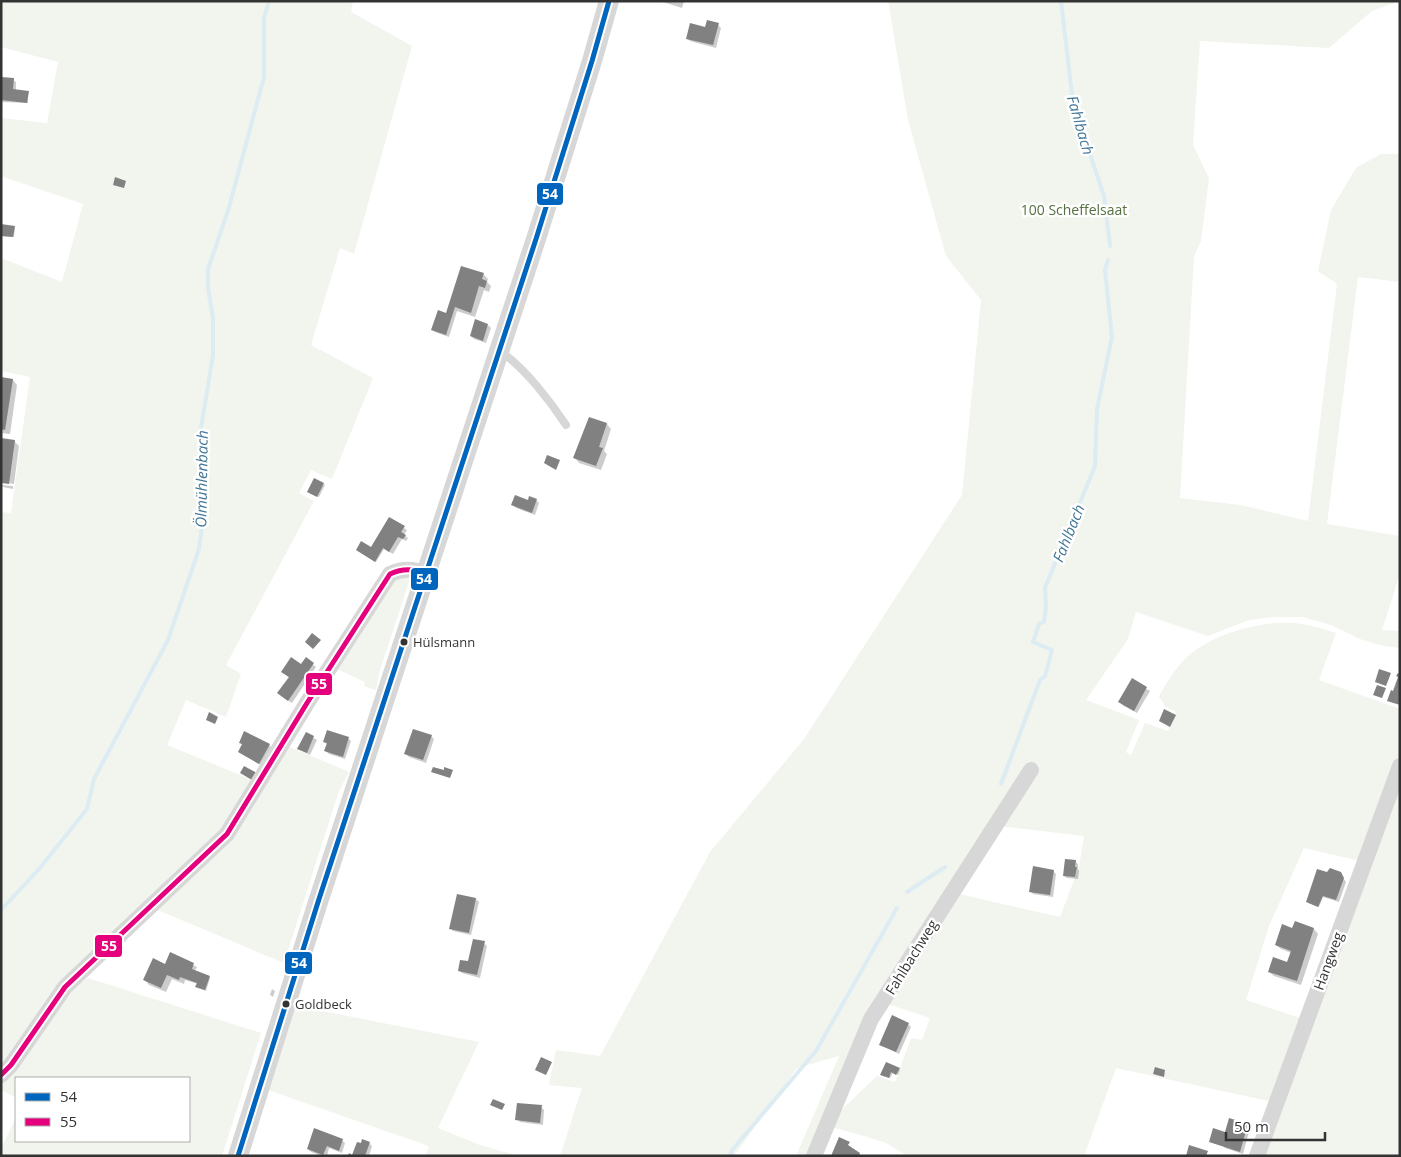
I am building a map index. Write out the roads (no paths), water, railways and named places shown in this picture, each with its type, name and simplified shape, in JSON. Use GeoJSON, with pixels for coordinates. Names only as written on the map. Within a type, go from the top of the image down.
{"type":"FeatureCollection","features":[{"type":"Feature","properties":{"kind":"street"},"geometry":{"type":"LineString","coordinates":[[238,1156],[322,889],[427,573],[592,61],[608,1]]}},
{"type":"Feature","properties":{"kind":"street"},"geometry":{"type":"LineString","coordinates":[[1,1075],[12,1065],[65,987],[227,834],[307,703],[390,574],[408,569],[427,573]]}},
{"type":"Feature","properties":{"kind":"street","name":"Hangweg"},"geometry":{"type":"LineString","coordinates":[[1257,1156],[1400,766]]}},
{"type":"Feature","properties":{"kind":"street","name":"Fahlbachweg"},"geometry":{"type":"LineString","coordinates":[[814,1156],[871,1019],[1030,770]]}},
{"type":"Feature","properties":{"kind":"lane"},"geometry":{"type":"LineString","coordinates":[[499,351],[510,358],[537,386],[566,425]]}},
{"type":"Feature","properties":{"kind":"waterway","name":"Ölmühlenbach"},"geometry":{"type":"LineString","coordinates":[[1,910],[40,868],[87,809],[94,779],[168,640],[199,549],[204,511],[201,428],[213,355],[213,318],[208,288],[208,269],[228,211],[264,77],[264,18],[269,1]]}},
{"type":"Feature","properties":{"kind":"waterway","name":"Fahlbach"},"geometry":{"type":"LineString","coordinates":[[1061,1],[1073,103],[1104,196],[1110,246]]}},
{"type":"Feature","properties":{"kind":"waterway","name":"Fahlbach"},"geometry":{"type":"LineString","coordinates":[[1001,784],[1040,680],[1045,676],[1052,650],[1033,642],[1039,624],[1044,622],[1046,607],[1045,588],[1095,466],[1097,409],[1112,337],[1105,270],[1108,260]]}},
{"type":"Feature","properties":{"kind":"waterway","name":"Fahlbach"},"geometry":{"type":"LineString","coordinates":[[907,892],[945,867]]}},
{"type":"Feature","properties":{"kind":"waterway"},"geometry":{"type":"LineString","coordinates":[[730,1156],[732,1150],[816,1051],[897,908]]}},
{"type":"Feature","properties":{"kind":"place","name":"Hülsmann"},"geometry":{"type":"Point","coordinates":[404,642]}},
{"type":"Feature","properties":{"kind":"place","name":"Goldbeck"},"geometry":{"type":"Point","coordinates":[286,1004]}},
{"type":"Feature","properties":{"kind":"park label","name":"100 Scheffelsaat"},"geometry":{"type":"Point","coordinates":[1074,209]}}]}
